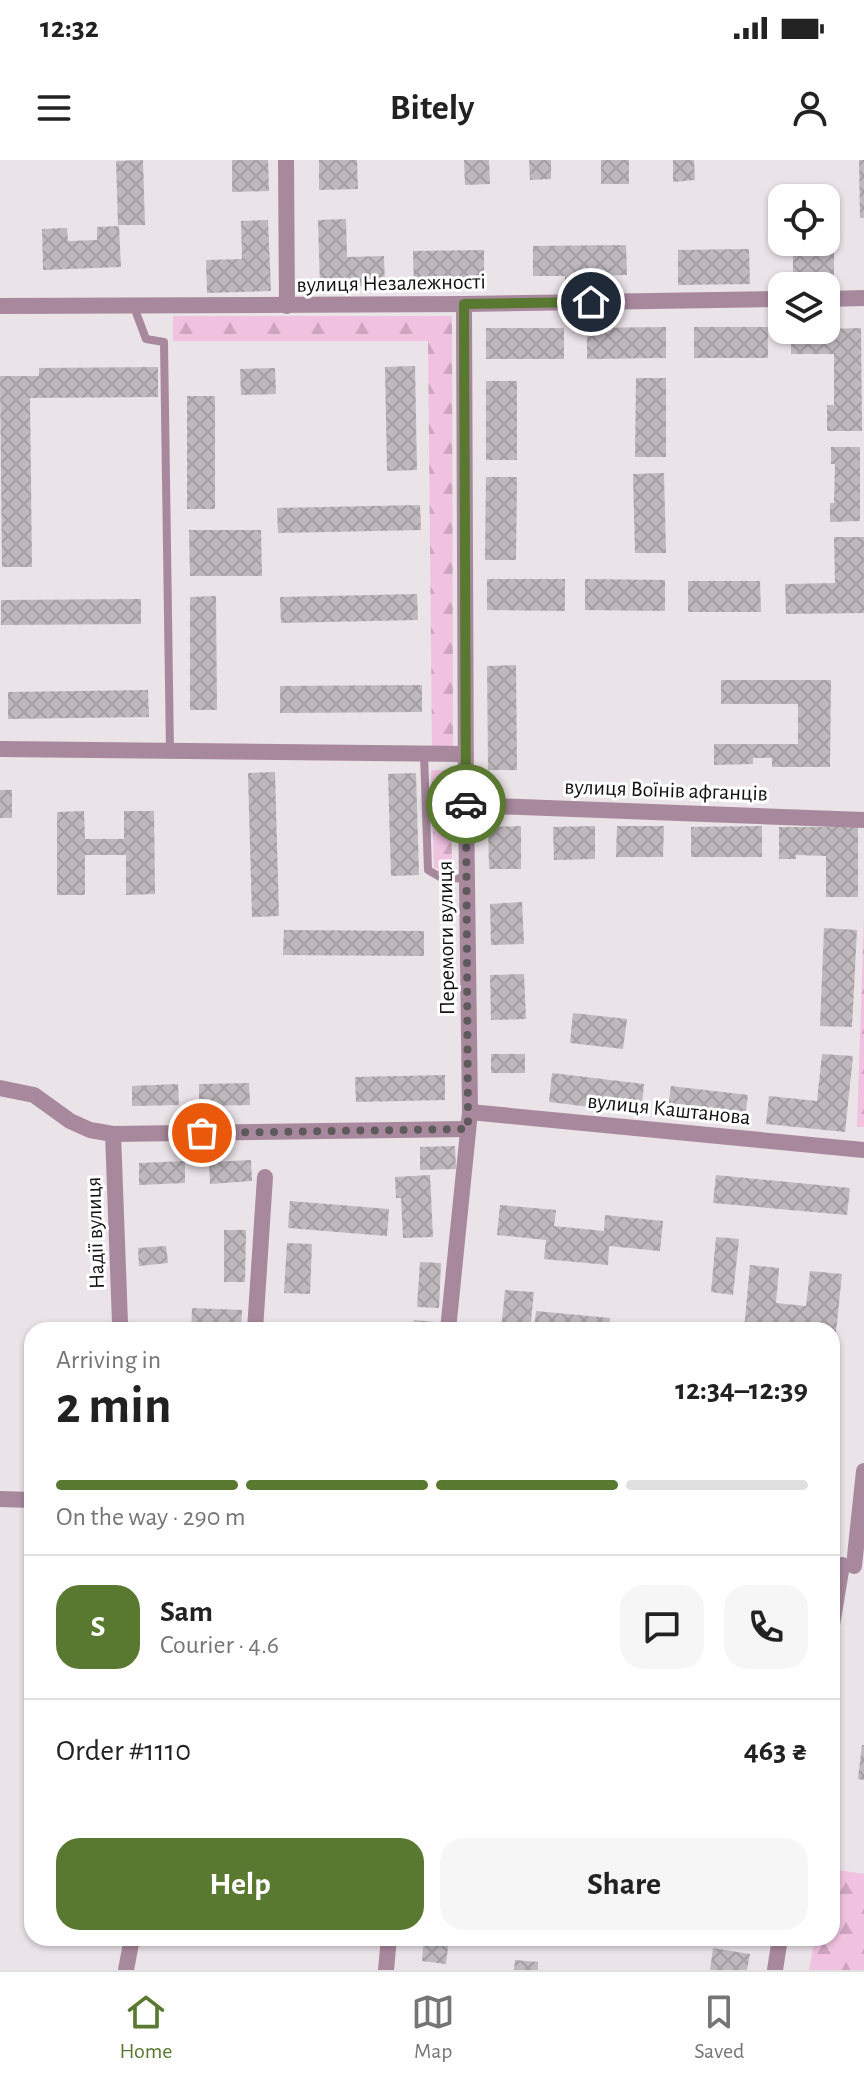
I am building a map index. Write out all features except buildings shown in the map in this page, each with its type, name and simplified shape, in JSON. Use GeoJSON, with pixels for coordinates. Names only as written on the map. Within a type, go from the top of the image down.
{"type":"FeatureCollection","features":[{"type":"Feature","properties":{"kind":"street"},"geometry":{"type":"LineString","coordinates":[[286,160],[287,306]]}},
{"type":"Feature","properties":{"kind":"street"},"geometry":{"type":"LineString","coordinates":[[840,299],[864,298]]}},
{"type":"Feature","properties":{"kind":"street","name":"вулиця Незалежності"},"geometry":{"type":"LineString","coordinates":[[0,306],[287,306],[768,299]]}},
{"type":"Feature","properties":{"kind":"street","name":"Перемоги вулиця"},"geometry":{"type":"LineString","coordinates":[[449,1322],[470,1112],[464,304]]}},
{"type":"Feature","properties":{"kind":"street"},"geometry":{"type":"LineString","coordinates":[[0,749],[466,754]]}},
{"type":"Feature","properties":{"kind":"street","name":"вулиця Воїнів афганців"},"geometry":{"type":"LineString","coordinates":[[466,805],[864,820]]}},
{"type":"Feature","properties":{"kind":"street"},"geometry":{"type":"LineString","coordinates":[[0,1088],[34,1095],[70,1121],[90,1130],[113,1134],[468,1129]]}},
{"type":"Feature","properties":{"kind":"street","name":"вулиця Каштанова"},"geometry":{"type":"LineString","coordinates":[[470,1112],[864,1150]]}},
{"type":"Feature","properties":{"kind":"street","name":"Надії вулиця"},"geometry":{"type":"LineString","coordinates":[[113,1134],[120,1322]]}},
{"type":"Feature","properties":{"kind":"street"},"geometry":{"type":"LineString","coordinates":[[256,1322],[265,1177]]}},
{"type":"Feature","properties":{"kind":"street"},"geometry":{"type":"LineString","coordinates":[[840,1596],[864,1471]]}},
{"type":"Feature","properties":{"kind":"street"},"geometry":{"type":"LineString","coordinates":[[0,1499],[24,1500]]}},
{"type":"Feature","properties":{"kind":"street"},"geometry":{"type":"LineString","coordinates":[[126,1970],[130,1946]]}},
{"type":"Feature","properties":{"kind":"street"},"geometry":{"type":"LineString","coordinates":[[386,1970],[388,1946]]}},
{"type":"Feature","properties":{"kind":"street"},"geometry":{"type":"LineString","coordinates":[[775,1970],[779,1946]]}},
{"type":"Feature","properties":{"kind":"lane"},"geometry":{"type":"LineString","coordinates":[[134,307],[146,339],[164,342],[170,753]]}},
{"type":"Feature","properties":{"kind":"lane"},"geometry":{"type":"LineString","coordinates":[[424,754],[428,870],[440,877],[467,879]]}},
{"type":"Feature","properties":{"kind":"green space"},"geometry":{"type":"Polygon","coordinates":[[[173,316],[452,316],[453,747],[432,746],[428,341],[173,341],[173,316]]]}},
{"type":"Feature","properties":{"kind":"green space"},"geometry":{"type":"Polygon","coordinates":[[[431,770],[451,770],[452,870],[434,868],[431,770]]]}},
{"type":"Feature","properties":{"kind":"green space"},"geometry":{"type":"Polygon","coordinates":[[[864,917],[864,1127],[857,1127],[864,917]]]}},
{"type":"Feature","properties":{"kind":"green space"},"geometry":{"type":"Polygon","coordinates":[[[840,1870],[864,1874],[864,1970],[809,1970],[814,1946],[840,1946],[840,1870]]]}},
{"type":"Feature","properties":{"kind":"way so far"},"geometry":{"type":"LineString","coordinates":[[202,1133],[468,1129],[466,804]]}},
{"type":"Feature","properties":{"kind":"route"},"geometry":{"type":"LineString","coordinates":[[466,804],[464,304],[591,302]]}}]}
